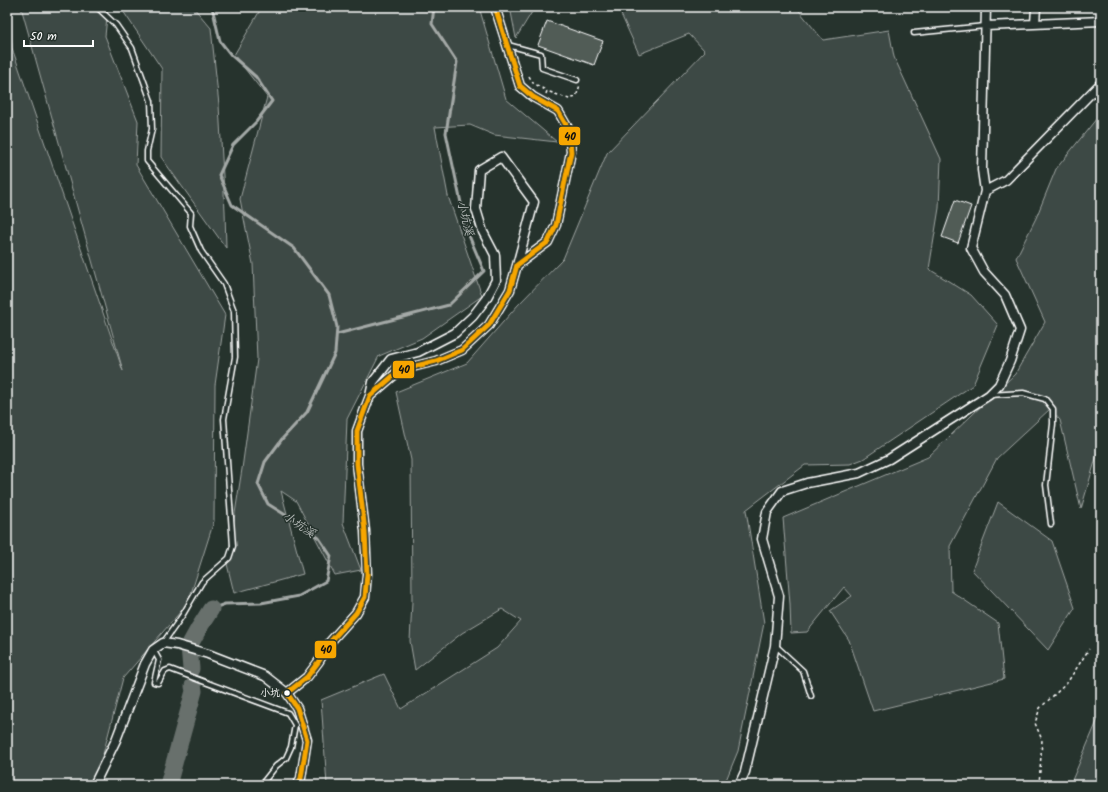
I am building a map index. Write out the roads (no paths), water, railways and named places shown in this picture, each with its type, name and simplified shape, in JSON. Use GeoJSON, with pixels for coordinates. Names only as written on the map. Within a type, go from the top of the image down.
{"type":"FeatureCollection","features":[{"type":"Feature","properties":{"kind":"street"},"geometry":{"type":"LineString","coordinates":[[495,7],[520,86],[533,97],[558,111],[569,130],[571,152],[556,225],[548,242],[517,265]]}},
{"type":"Feature","properties":{"kind":"street"},"geometry":{"type":"LineString","coordinates":[[739,785],[745,772],[775,646],[779,596],[762,538],[767,512],[782,491],[807,483],[859,473],[889,459],[989,396],[999,385],[1010,361],[1020,330],[1005,296],[984,272],[971,248],[985,191],[982,170],[986,7]]}},
{"type":"Feature","properties":{"kind":"street"},"geometry":{"type":"LineString","coordinates":[[1035,24],[1036,7]]}},
{"type":"Feature","properties":{"kind":"street"},"geometry":{"type":"LineString","coordinates":[[986,26],[1101,21]]}},
{"type":"Feature","properties":{"kind":"street"},"geometry":{"type":"LineString","coordinates":[[985,191],[1006,180],[1101,83]]}},
{"type":"Feature","properties":{"kind":"street"},"geometry":{"type":"LineString","coordinates":[[287,693],[307,677],[319,661],[330,642],[356,613],[365,597],[367,574],[366,545],[357,464],[358,431],[364,409],[370,396],[373,382],[391,359],[418,352],[455,333],[473,316],[486,299],[496,280],[495,255],[483,232],[476,209],[479,170],[501,157],[534,202],[510,290],[489,325],[462,350],[436,361],[400,370],[370,396]]}},
{"type":"Feature","properties":{"kind":"street"},"geometry":{"type":"LineString","coordinates":[[94,785],[116,740],[145,664],[153,650],[163,643],[177,645],[208,654],[265,676],[287,693],[297,708],[298,724],[307,740],[301,778],[298,785]]}},
{"type":"Feature","properties":{"kind":"lane"},"geometry":{"type":"LineString","coordinates":[[98,7],[116,25],[132,48],[151,101],[152,129],[147,151],[147,161],[191,214],[190,226],[202,250],[224,284],[234,311],[235,357],[224,419],[233,546],[229,558],[202,582],[182,616],[163,643]]}},
{"type":"Feature","properties":{"kind":"lane"},"geometry":{"type":"LineString","coordinates":[[914,33],[986,26]]}},
{"type":"Feature","properties":{"kind":"lane"},"geometry":{"type":"LineString","coordinates":[[507,44],[541,54],[542,68],[577,80]]}},
{"type":"Feature","properties":{"kind":"lane"},"geometry":{"type":"LineString","coordinates":[[989,396],[1023,393],[1045,399],[1053,409],[1053,424],[1046,485],[1051,524]]}},
{"type":"Feature","properties":{"kind":"lane"},"geometry":{"type":"LineString","coordinates":[[775,646],[802,671],[811,696]]}},
{"type":"Feature","properties":{"kind":"lane"},"geometry":{"type":"LineString","coordinates":[[153,650],[159,660],[154,682],[158,683],[165,671],[170,669],[288,713],[298,724],[286,758],[276,766],[261,785]]}},
{"type":"Feature","properties":{"kind":"waterway","name":"小坑溪"},"geometry":{"type":"LineString","coordinates":[[211,609],[225,604],[261,603],[299,596],[326,581],[331,556],[319,538],[268,504],[258,484],[265,462],[282,439],[307,412],[335,353],[337,327],[329,295],[294,248],[232,205],[219,175],[233,145],[256,122],[272,101],[256,77],[231,55],[220,41],[212,7]]}},
{"type":"Feature","properties":{"kind":"waterway","name":"小坑溪"},"geometry":{"type":"LineString","coordinates":[[337,334],[449,305],[484,271],[467,231],[446,133],[457,62],[432,24],[434,7]]}},
{"type":"Feature","properties":{"kind":"waterway","name":"小坑溪"},"geometry":{"type":"LineString","coordinates":[[191,669],[189,646],[211,609]]}},
{"type":"Feature","properties":{"kind":"waterway","name":"小坑溪"},"geometry":{"type":"LineString","coordinates":[[168,785],[194,691],[193,686]]}},
{"type":"Feature","properties":{"kind":"place","name":"小坑"},"geometry":{"type":"Point","coordinates":[287,693]}}]}
